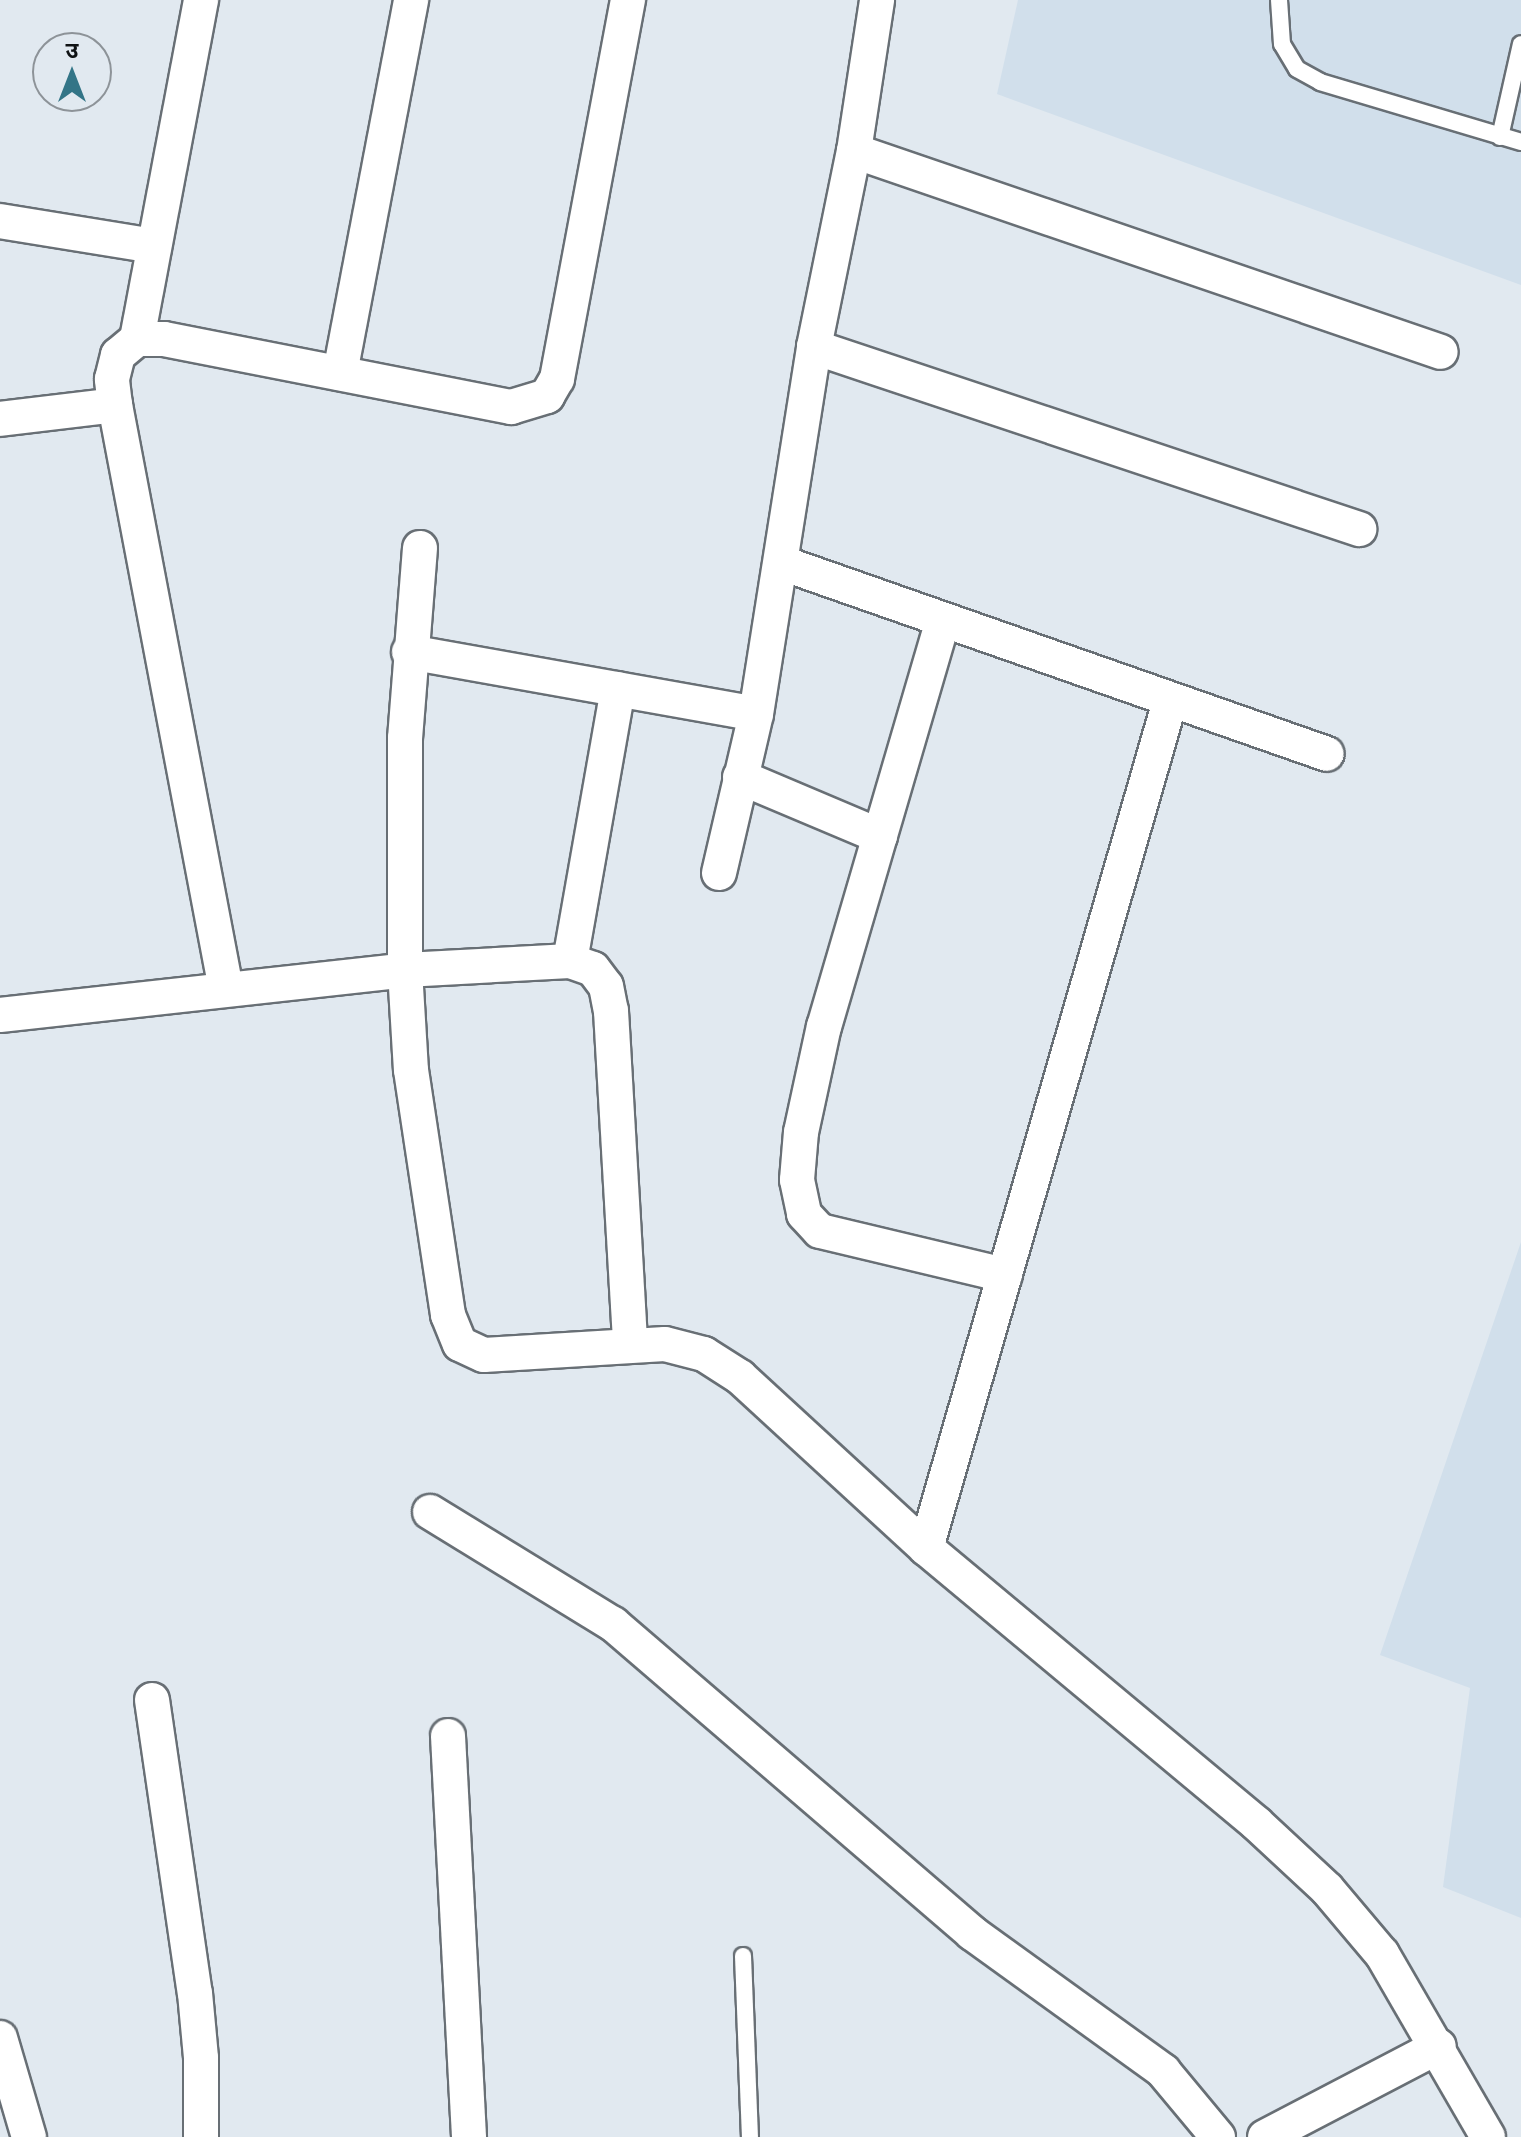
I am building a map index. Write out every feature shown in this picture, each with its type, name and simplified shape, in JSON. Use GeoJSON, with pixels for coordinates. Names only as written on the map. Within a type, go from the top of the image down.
{"type":"FeatureCollection","features":[{"type":"Feature","properties":{"kind":"street"},"geometry":{"type":"LineString","coordinates":[[201,0],[137,339],[118,355],[112,379],[226,989]]}},
{"type":"Feature","properties":{"kind":"street"},"geometry":{"type":"LineString","coordinates":[[340,373],[411,0]]}},
{"type":"Feature","properties":{"kind":"street"},"geometry":{"type":"LineString","coordinates":[[137,339],[164,339],[511,407],[547,396],[557,379],[628,0]]}},
{"type":"Feature","properties":{"kind":"street"},"geometry":{"type":"LineString","coordinates":[[719,873],[756,714],[814,347],[854,151],[877,0]]}},
{"type":"Feature","properties":{"kind":"street"},"geometry":{"type":"LineString","coordinates":[[854,151],[1441,352]]}},
{"type":"Feature","properties":{"kind":"street"},"geometry":{"type":"LineString","coordinates":[[0,221],[154,246]]}},
{"type":"Feature","properties":{"kind":"street"},"geometry":{"type":"LineString","coordinates":[[814,347],[1359,529]]}},
{"type":"Feature","properties":{"kind":"street"},"geometry":{"type":"LineString","coordinates":[[0,419],[115,405]]}},
{"type":"Feature","properties":{"kind":"street"},"geometry":{"type":"LineString","coordinates":[[420,548],[409,652],[405,970],[411,1070],[448,1315],[460,1344],[484,1355],[630,1343],[704,1354],[740,1377],[926,1548],[1256,1823],[1327,1889],[1382,1954],[1439,2046],[1488,2137]]}},
{"type":"Feature","properties":{"kind":"street"},"geometry":{"type":"LineString","coordinates":[[782,563],[1327,754]]}},
{"type":"Feature","properties":{"kind":"street"},"geometry":{"type":"LineString","coordinates":[[943,620],[824,1026],[801,1132],[797,1180],[804,1214],[820,1231],[851,1241],[1005,1275]]}},
{"type":"Feature","properties":{"kind":"street"},"geometry":{"type":"LineString","coordinates":[[409,652],[756,714]]}},
{"type":"Feature","properties":{"kind":"street"},"geometry":{"type":"LineString","coordinates":[[570,961],[618,689]]}},
{"type":"Feature","properties":{"kind":"street"},"geometry":{"type":"LineString","coordinates":[[926,1548],[1170,701]]}},
{"type":"Feature","properties":{"kind":"street"},"geometry":{"type":"LineString","coordinates":[[740,777],[880,836]]}},
{"type":"Feature","properties":{"kind":"street"},"geometry":{"type":"LineString","coordinates":[[0,1015],[405,970],[570,961],[593,969],[606,986],[611,1011],[630,1343]]}},
{"type":"Feature","properties":{"kind":"street"},"geometry":{"type":"LineString","coordinates":[[430,1512],[613,1624],[972,1933],[1163,2071],[1218,2137]]}},
{"type":"Feature","properties":{"kind":"street"},"geometry":{"type":"LineString","coordinates":[[152,1700],[195,1993],[201,2058],[201,2137]]}},
{"type":"Feature","properties":{"kind":"street"},"geometry":{"type":"LineString","coordinates":[[448,1736],[469,2137]]}},
{"type":"Feature","properties":{"kind":"street"},"geometry":{"type":"LineString","coordinates":[[0,2038],[29,2137]]}},
{"type":"Feature","properties":{"kind":"street"},"geometry":{"type":"LineString","coordinates":[[1265,2137],[1439,2046]]}},
{"type":"Feature","properties":{"kind":"lane"},"geometry":{"type":"LineString","coordinates":[[1279,0],[1282,44],[1297,69],[1320,82],[1521,142]]}},
{"type":"Feature","properties":{"kind":"lane"},"geometry":{"type":"LineString","coordinates":[[1500,137],[1521,44]]}},
{"type":"Feature","properties":{"kind":"lane"},"geometry":{"type":"LineString","coordinates":[[743,1956],[750,2137]]}},
{"type":"Feature","properties":{"kind":"shaded area"},"geometry":{"type":"Polygon","coordinates":[[[1018,0],[1521,0],[1521,285],[997,94],[1018,0]]]}},
{"type":"Feature","properties":{"kind":"shaded area"},"geometry":{"type":"Polygon","coordinates":[[[1521,1242],[1521,1918],[1443,1887],[1470,1688],[1380,1655],[1521,1242]]]}}]}
